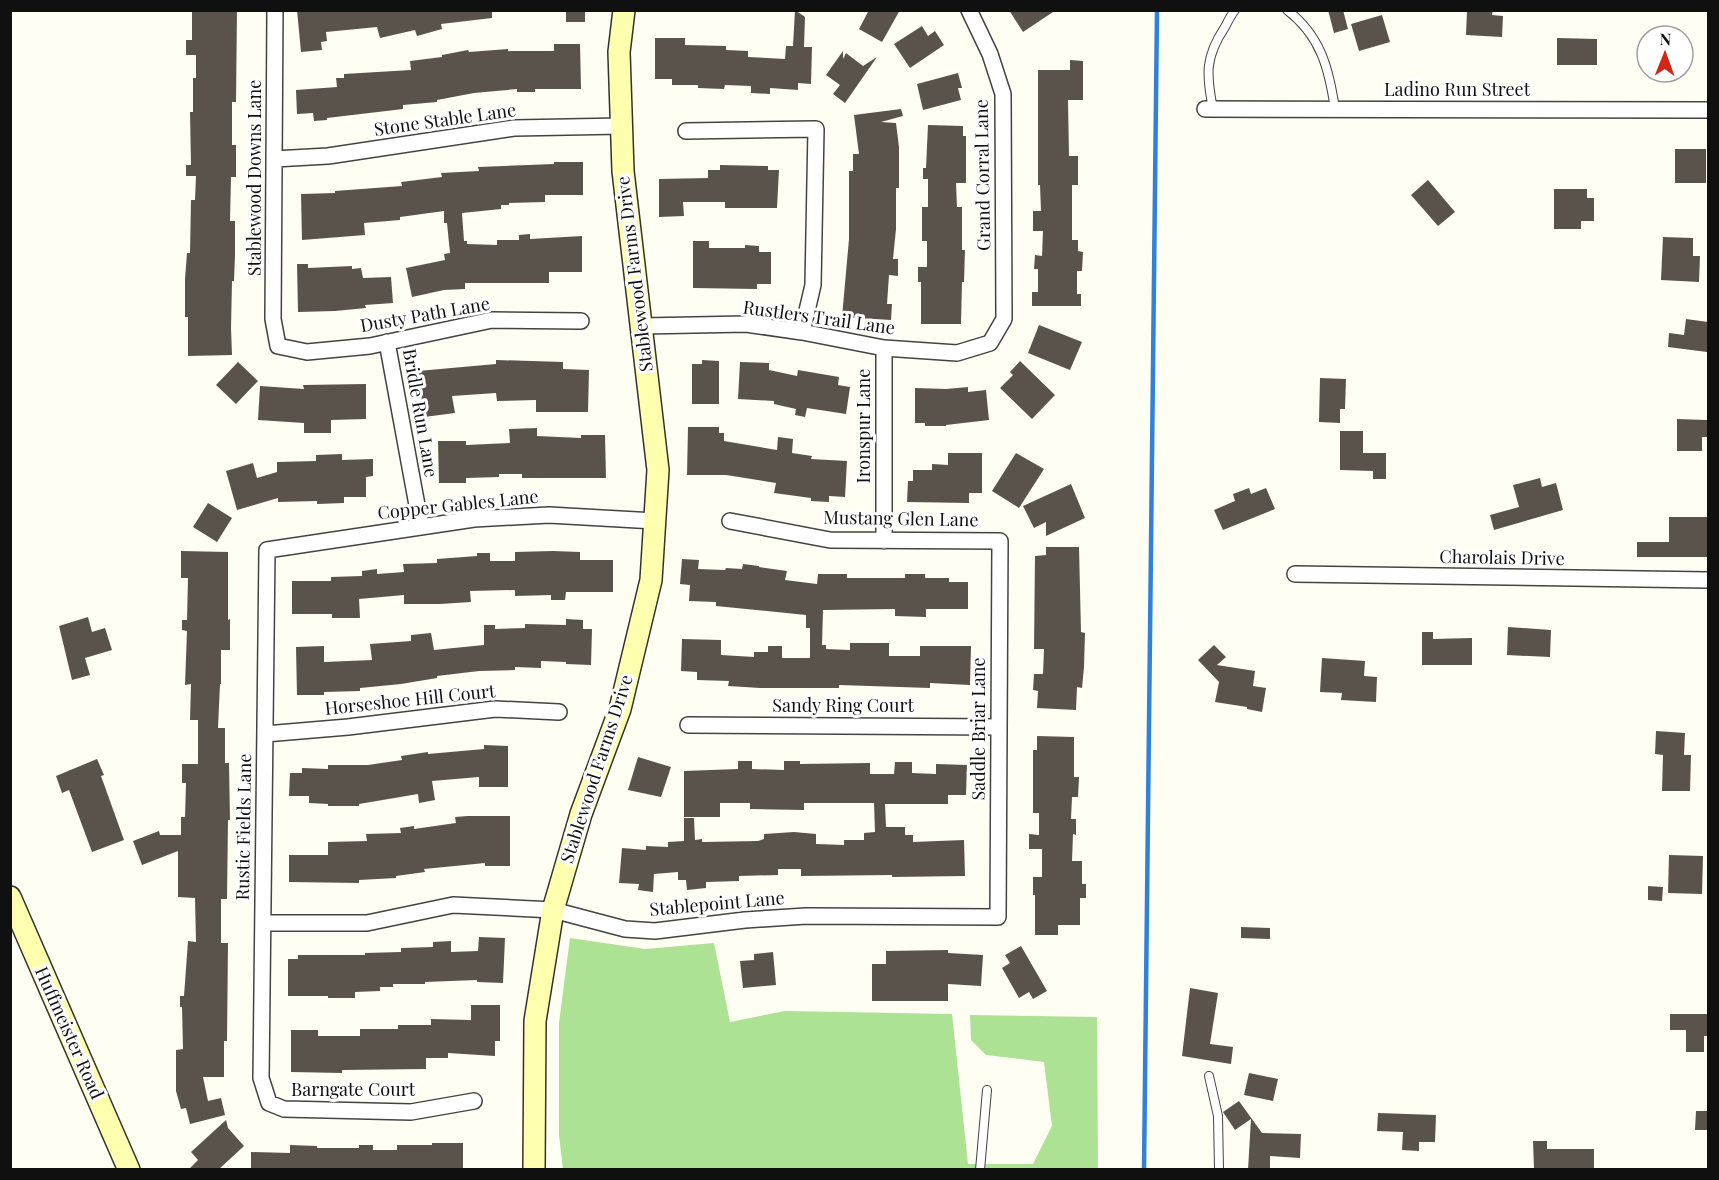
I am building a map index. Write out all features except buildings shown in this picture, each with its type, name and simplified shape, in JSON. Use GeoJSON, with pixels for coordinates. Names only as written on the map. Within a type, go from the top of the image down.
{"type":"FeatureCollection","features":[{"type":"Feature","properties":{"kind":"street","name":"Stablewood Downs Lane"},"geometry":{"type":"LineString","coordinates":[[275,10],[273,319],[278,346]]}},
{"type":"Feature","properties":{"kind":"street","name":"Stablewood Farms Drive"},"geometry":{"type":"LineString","coordinates":[[534,1170],[535,1021],[553,910],[581,814],[620,709],[651,580],[658,470],[623,171],[619,52],[624,10]]}},
{"type":"Feature","properties":{"kind":"street","name":"Grand Corral Lane"},"geometry":{"type":"LineString","coordinates":[[969,10],[990,54],[1003,94],[1004,319],[990,343]]}},
{"type":"Feature","properties":{"kind":"street","name":"Ladino Run Street"},"geometry":{"type":"LineString","coordinates":[[1209,109],[1708,110]]}},
{"type":"Feature","properties":{"kind":"street","name":"Stone Stable Lane"},"geometry":{"type":"LineString","coordinates":[[274,159],[328,156],[513,128],[622,126]]}},
{"type":"Feature","properties":{"kind":"street"},"geometry":{"type":"LineString","coordinates":[[686,131],[816,129],[813,285],[802,332]]}},
{"type":"Feature","properties":{"kind":"street","name":"Dusty Path Lane"},"geometry":{"type":"LineString","coordinates":[[278,346],[307,352],[387,342],[492,321],[581,321]]}},
{"type":"Feature","properties":{"kind":"street","name":"Rustlers Trail Lane"},"geometry":{"type":"LineString","coordinates":[[642,326],[746,324],[884,348],[957,353],[990,343]]}},
{"type":"Feature","properties":{"kind":"street","name":"Bridle Run Lane"},"geometry":{"type":"LineString","coordinates":[[387,342],[420,526]]}},
{"type":"Feature","properties":{"kind":"street","name":"Ironspur Lane"},"geometry":{"type":"LineString","coordinates":[[884,348],[884,541]]}},
{"type":"Feature","properties":{"kind":"street","name":"Copper Gables Lane"},"geometry":{"type":"LineString","coordinates":[[267,550],[474,519],[549,515],[655,521]]}},
{"type":"Feature","properties":{"kind":"street","name":"Mustang Glen Lane"},"geometry":{"type":"LineString","coordinates":[[730,521],[830,540],[1000,541]]}},
{"type":"Feature","properties":{"kind":"street","name":"Saddle Briar Lane"},"geometry":{"type":"LineString","coordinates":[[998,917],[1000,541]]}},
{"type":"Feature","properties":{"kind":"street","name":"Rustic Fields Lane"},"geometry":{"type":"LineString","coordinates":[[267,550],[261,1078],[269,1103]]}},
{"type":"Feature","properties":{"kind":"street","name":"Charolais Drive"},"geometry":{"type":"LineString","coordinates":[[1295,574],[1708,580]]}},
{"type":"Feature","properties":{"kind":"street","name":"Horseshoe Hill Court"},"geometry":{"type":"LineString","coordinates":[[265,734],[348,728],[495,710],[559,712]]}},
{"type":"Feature","properties":{"kind":"street","name":"Sandy Ring Court"},"geometry":{"type":"LineString","coordinates":[[688,725],[999,727]]}},
{"type":"Feature","properties":{"kind":"street","name":"Huffmeister Road"},"geometry":{"type":"LineString","coordinates":[[10,897],[129,1170]]}},
{"type":"Feature","properties":{"kind":"street","name":"Stablepoint Lane"},"geometry":{"type":"LineString","coordinates":[[263,923],[367,923],[453,906],[553,910],[625,928],[654,931],[745,920],[806,916],[998,917]]}},
{"type":"Feature","properties":{"kind":"street","name":"Barngate Court"},"geometry":{"type":"LineString","coordinates":[[269,1103],[284,1109],[411,1112],[474,1101]]}},
{"type":"Feature","properties":{"kind":"lane"},"geometry":{"type":"LineString","coordinates":[[1209,109],[1208,64],[1218,37],[1235,10]]}},
{"type":"Feature","properties":{"kind":"lane"},"geometry":{"type":"LineString","coordinates":[[1287,10],[1302,23],[1321,50],[1331,83],[1335,110]]}},
{"type":"Feature","properties":{"kind":"lane"},"geometry":{"type":"LineString","coordinates":[[1209,1076],[1218,1116],[1219,1170]]}},
{"type":"Feature","properties":{"kind":"lane"},"geometry":{"type":"LineString","coordinates":[[980,1170],[987,1090]]}},
{"type":"Feature","properties":{"kind":"green space"},"geometry":{"type":"Polygon","coordinates":[[[570,938],[645,949],[714,943],[730,1022],[785,1011],[952,1014],[968,1164],[1033,1164],[1052,1126],[1044,1062],[986,1055],[971,1040],[970,1015],[1097,1017],[1098,1169],[563,1170],[559,1135],[559,1023],[570,938]]]}},
{"type":"Feature","properties":{"kind":"waterway"},"geometry":{"type":"LineString","coordinates":[[1144,1170],[1157,10]]}}]}
